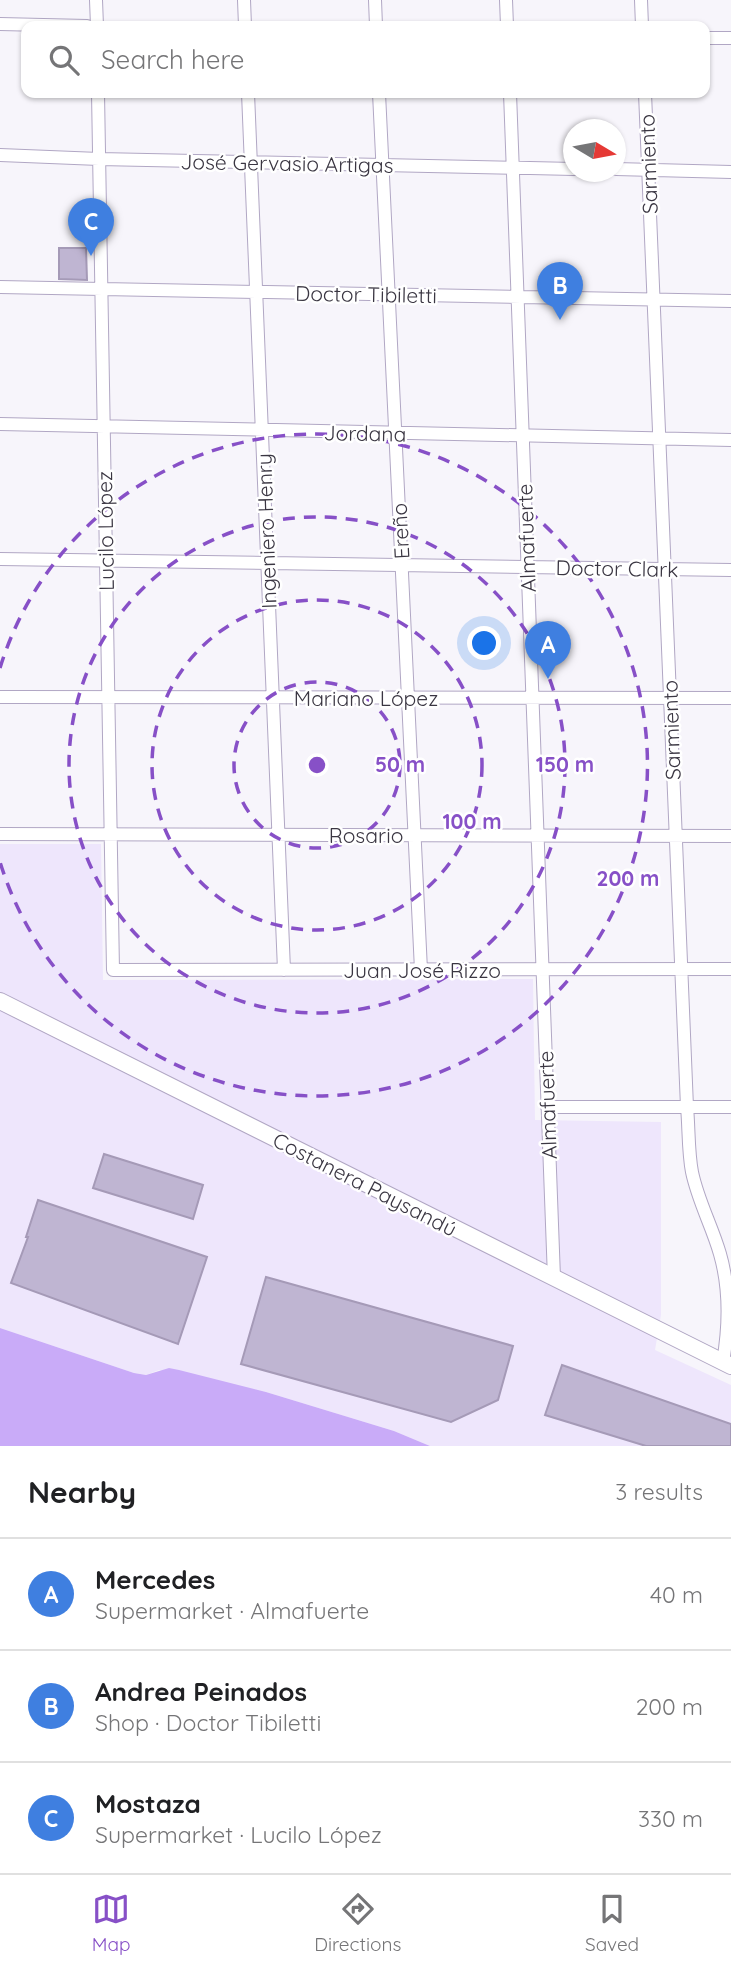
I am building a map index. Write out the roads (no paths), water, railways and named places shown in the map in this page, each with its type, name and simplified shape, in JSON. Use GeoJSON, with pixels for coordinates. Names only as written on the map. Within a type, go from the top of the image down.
{"type":"FeatureCollection","features":[{"type":"Feature","properties":{"kind":"main road","name":"Costanera Paysandú"},"geometry":{"type":"LineString","coordinates":[[0,1001],[727,1364]]}},
{"type":"Feature","properties":{"kind":"street"},"geometry":{"type":"LineString","coordinates":[[96,0],[97,21]]}},
{"type":"Feature","properties":{"kind":"street"},"geometry":{"type":"LineString","coordinates":[[244,0],[246,21]]}},
{"type":"Feature","properties":{"kind":"street"},"geometry":{"type":"LineString","coordinates":[[375,0],[376,21]]}},
{"type":"Feature","properties":{"kind":"street"},"geometry":{"type":"LineString","coordinates":[[506,0],[507,21]]}},
{"type":"Feature","properties":{"kind":"street"},"geometry":{"type":"LineString","coordinates":[[641,0],[642,21]]}},
{"type":"Feature","properties":{"kind":"street"},"geometry":{"type":"LineString","coordinates":[[0,24],[21,24]]}},
{"type":"Feature","properties":{"kind":"street"},"geometry":{"type":"LineString","coordinates":[[710,38],[731,38]]}},
{"type":"Feature","properties":{"kind":"street","name":"Lucilo López"},"geometry":{"type":"LineString","coordinates":[[98,98],[113,970]]}},
{"type":"Feature","properties":{"kind":"street","name":"Ingeniero Henry"},"geometry":{"type":"LineString","coordinates":[[248,98],[284,970]]}},
{"type":"Feature","properties":{"kind":"street","name":"Ereño"},"geometry":{"type":"LineString","coordinates":[[379,98],[421,970]]}},
{"type":"Feature","properties":{"kind":"street","name":"Almafuerte"},"geometry":{"type":"LineString","coordinates":[[510,98],[554,1278]]}},
{"type":"Feature","properties":{"kind":"street","name":"Sarmiento"},"geometry":{"type":"LineString","coordinates":[[645,98],[687,1107],[692,1171],[702,1208],[720,1253],[725,1277],[727,1364]]}},
{"type":"Feature","properties":{"kind":"street","name":"José Gervasio Artigas"},"geometry":{"type":"LineString","coordinates":[[0,155],[563,169]]}},
{"type":"Feature","properties":{"kind":"street"},"geometry":{"type":"LineString","coordinates":[[626,169],[731,172]]}},
{"type":"Feature","properties":{"kind":"street","name":"Doctor Tibiletti"},"geometry":{"type":"LineString","coordinates":[[0,287],[731,301]]}},
{"type":"Feature","properties":{"kind":"street","name":"Jordana"},"geometry":{"type":"LineString","coordinates":[[0,425],[731,440]]}},
{"type":"Feature","properties":{"kind":"street","name":"Doctor Clark"},"geometry":{"type":"LineString","coordinates":[[0,559],[731,570]]}},
{"type":"Feature","properties":{"kind":"street","name":"Mariano López"},"geometry":{"type":"LineString","coordinates":[[0,697],[731,698]]}},
{"type":"Feature","properties":{"kind":"street","name":"Rosario"},"geometry":{"type":"LineString","coordinates":[[0,834],[731,836]]}},
{"type":"Feature","properties":{"kind":"street","name":"Juan José Rizzo"},"geometry":{"type":"LineString","coordinates":[[113,970],[731,969]]}},
{"type":"Feature","properties":{"kind":"street"},"geometry":{"type":"LineString","coordinates":[[547,1107],[731,1107]]}},
{"type":"Feature","properties":{"kind":"place","name":"Mostaza"},"geometry":{"type":"Point","coordinates":[91,256]}},
{"type":"Feature","properties":{"kind":"place","name":"Andrea Peinados"},"geometry":{"type":"Point","coordinates":[560,320]}},
{"type":"Feature","properties":{"kind":"place","name":"Mercedes"},"geometry":{"type":"Point","coordinates":[548,679]}}]}
